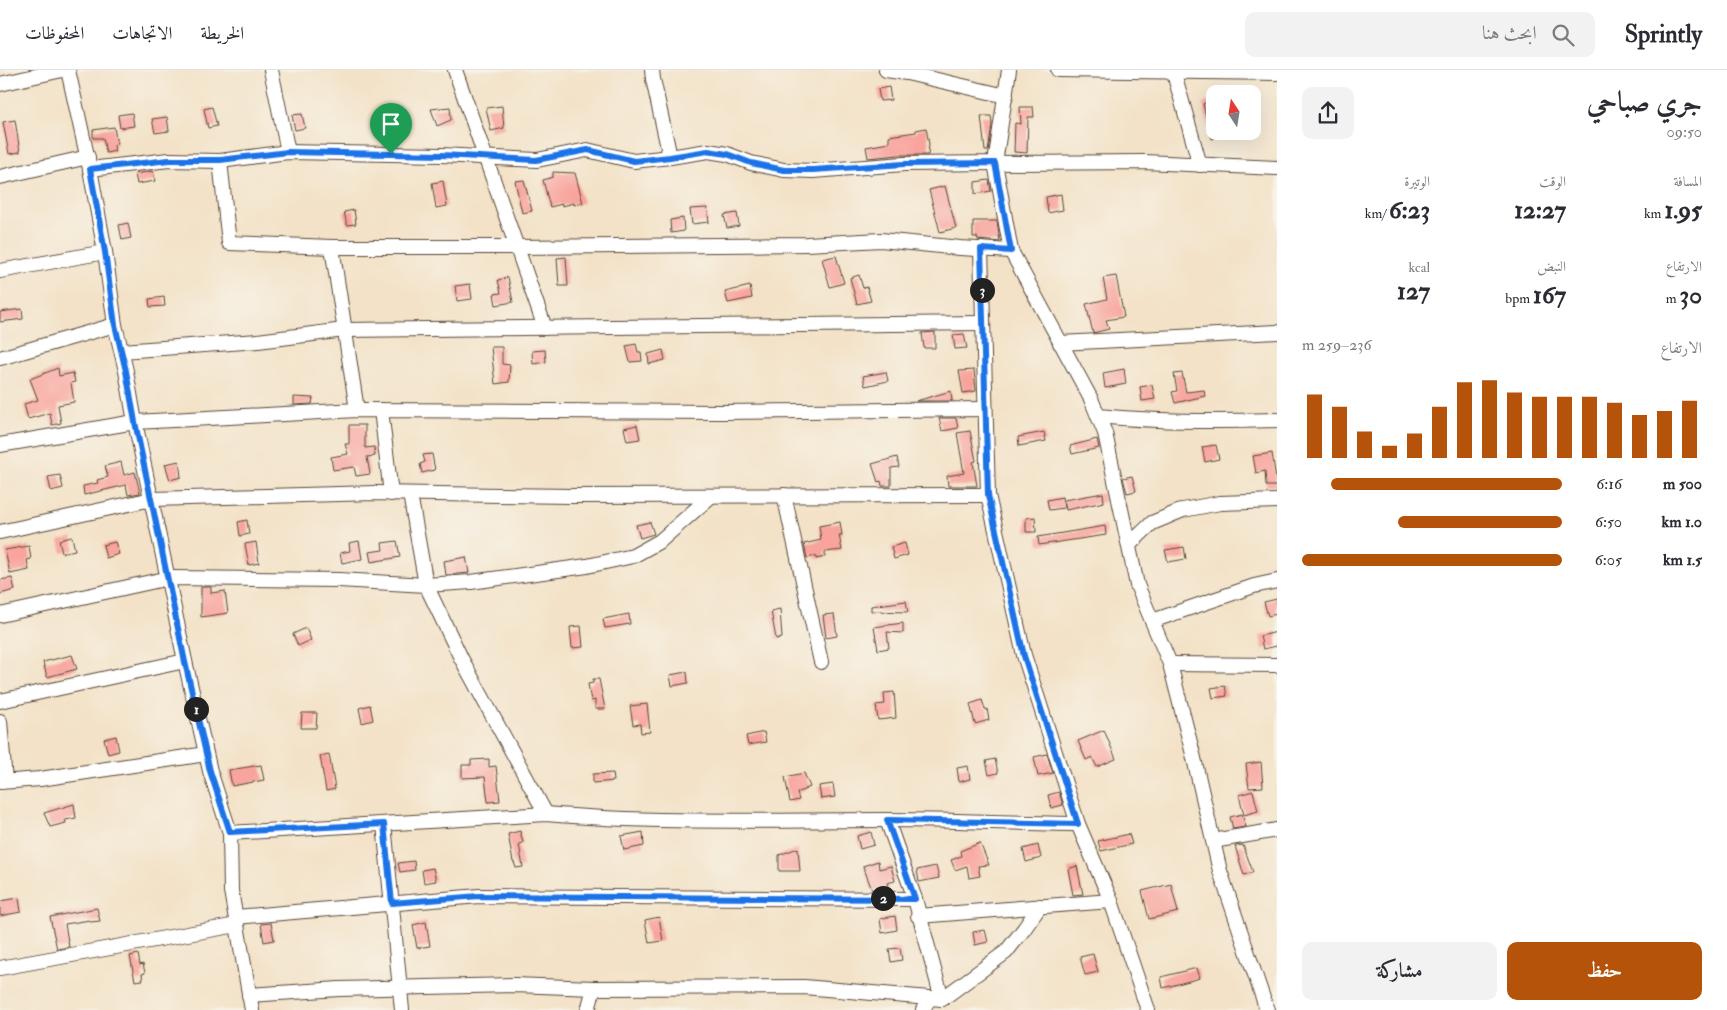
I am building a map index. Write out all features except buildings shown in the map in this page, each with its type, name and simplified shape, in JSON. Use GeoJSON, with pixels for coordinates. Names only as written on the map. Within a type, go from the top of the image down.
{"type":"FeatureCollection","features":[{"type":"Feature","properties":{"kind":"street"},"geometry":{"type":"LineString","coordinates":[[0,84],[62,70]]}},
{"type":"Feature","properties":{"kind":"street"},"geometry":{"type":"LineString","coordinates":[[68,70],[89,163],[105,252],[115,325],[122,350],[135,422],[185,662],[210,771],[230,832],[232,892],[252,1010]]}},
{"type":"Feature","properties":{"kind":"street"},"geometry":{"type":"LineString","coordinates":[[271,70],[288,152]]}},
{"type":"Feature","properties":{"kind":"street"},"geometry":{"type":"LineString","coordinates":[[455,70],[545,328]]}},
{"type":"Feature","properties":{"kind":"street"},"geometry":{"type":"LineString","coordinates":[[652,70],[652,79],[670,157]]}},
{"type":"Feature","properties":{"kind":"street"},"geometry":{"type":"LineString","coordinates":[[886,70],[907,73],[1006,96]]}},
{"type":"Feature","properties":{"kind":"street"},"geometry":{"type":"LineString","coordinates":[[1009,70],[995,163],[1011,251],[1099,416],[1105,433],[1138,585],[1170,664],[1220,871],[1268,1005]]}},
{"type":"Feature","properties":{"kind":"street"},"geometry":{"type":"LineString","coordinates":[[1058,70],[1277,73]]}},
{"type":"Feature","properties":{"kind":"street"},"geometry":{"type":"LineString","coordinates":[[1173,71],[1200,165]]}},
{"type":"Feature","properties":{"kind":"street"},"geometry":{"type":"LineString","coordinates":[[0,177],[89,163],[220,160],[288,152],[442,155],[536,160],[588,150],[634,161],[708,151],[727,154],[751,163],[784,170],[904,164],[1144,162],[1277,168]]}},
{"type":"Feature","properties":{"kind":"street"},"geometry":{"type":"LineString","coordinates":[[220,160],[229,243],[332,247],[516,247],[807,244],[881,240],[1011,251]]}},
{"type":"Feature","properties":{"kind":"street"},"geometry":{"type":"LineString","coordinates":[[332,247],[357,410]]}},
{"type":"Feature","properties":{"kind":"street"},"geometry":{"type":"LineString","coordinates":[[981,249],[988,495],[1024,656],[1078,824],[1111,901],[1148,1010]]}},
{"type":"Feature","properties":{"kind":"street"},"geometry":{"type":"LineString","coordinates":[[0,271],[105,252]]}},
{"type":"Feature","properties":{"kind":"street"},"geometry":{"type":"LineString","coordinates":[[122,350],[258,341],[344,330],[983,324]]}},
{"type":"Feature","properties":{"kind":"street"},"geometry":{"type":"LineString","coordinates":[[0,358],[115,325]]}},
{"type":"Feature","properties":{"kind":"street"},"geometry":{"type":"LineString","coordinates":[[1060,343],[1277,332]]}},
{"type":"Feature","properties":{"kind":"street"},"geometry":{"type":"LineString","coordinates":[[0,445],[135,422],[357,410],[722,412],[986,409]]}},
{"type":"Feature","properties":{"kind":"street"},"geometry":{"type":"LineString","coordinates":[[381,410],[392,494]]}},
{"type":"Feature","properties":{"kind":"street"},"geometry":{"type":"LineString","coordinates":[[1099,416],[1146,421],[1214,422],[1277,420]]}},
{"type":"Feature","properties":{"kind":"street"},"geometry":{"type":"LineString","coordinates":[[0,532],[152,500],[392,494],[571,496],[988,495]]}},
{"type":"Feature","properties":{"kind":"street"},"geometry":{"type":"LineString","coordinates":[[410,494],[426,585],[461,658],[546,814]]}},
{"type":"Feature","properties":{"kind":"street"},"geometry":{"type":"LineString","coordinates":[[784,495],[821,662]]}},
{"type":"Feature","properties":{"kind":"street"},"geometry":{"type":"LineString","coordinates":[[0,615],[169,578],[339,580],[426,585],[471,582],[587,566],[633,556],[660,540],[711,496]]}},
{"type":"Feature","properties":{"kind":"street"},"geometry":{"type":"LineString","coordinates":[[1129,546],[1152,523],[1184,510],[1220,503],[1277,500]]}},
{"type":"Feature","properties":{"kind":"street"},"geometry":{"type":"LineString","coordinates":[[1152,621],[1254,586],[1277,581]]}},
{"type":"Feature","properties":{"kind":"street"},"geometry":{"type":"LineString","coordinates":[[0,702],[185,662]]}},
{"type":"Feature","properties":{"kind":"street"},"geometry":{"type":"LineString","coordinates":[[1170,664],[1277,665]]}},
{"type":"Feature","properties":{"kind":"street"},"geometry":{"type":"LineString","coordinates":[[0,721],[3,781],[40,779],[206,754]]}},
{"type":"Feature","properties":{"kind":"street"},"geometry":{"type":"LineString","coordinates":[[230,832],[546,814],[596,818],[729,822],[887,820],[1078,824]]}},
{"type":"Feature","properties":{"kind":"street"},"geometry":{"type":"LineString","coordinates":[[887,820],[915,899],[931,1002]]}},
{"type":"Feature","properties":{"kind":"street"},"geometry":{"type":"LineString","coordinates":[[384,824],[402,1010]]}},
{"type":"Feature","properties":{"kind":"street"},"geometry":{"type":"LineString","coordinates":[[1213,841],[1277,830]]}},
{"type":"Feature","properties":{"kind":"street"},"geometry":{"type":"LineString","coordinates":[[0,968],[236,921],[392,903],[479,896],[915,899]]}},
{"type":"Feature","properties":{"kind":"street"},"geometry":{"type":"LineString","coordinates":[[918,916],[1111,901]]}},
{"type":"Feature","properties":{"kind":"street"},"geometry":{"type":"LineString","coordinates":[[248,995],[339,988],[514,985],[594,988],[804,987],[931,1002],[1006,952],[1040,906]]}},
{"type":"Feature","properties":{"kind":"street"},"geometry":{"type":"LineString","coordinates":[[588,1010],[594,988]]}},
{"type":"Feature","properties":{"kind":"route"},"geometry":{"type":"LineString","coordinates":[[588,150],[634,161],[708,151],[727,154],[751,163],[784,170],[904,164],[959,165],[995,163],[1011,251],[981,249],[988,495],[1024,656],[1078,824],[887,820],[915,899],[479,896],[392,903],[384,824],[230,832],[210,771],[185,662],[115,325],[105,252],[90,169],[169,160],[220,160],[288,152],[391,154],[536,160],[588,150]]}}]}
